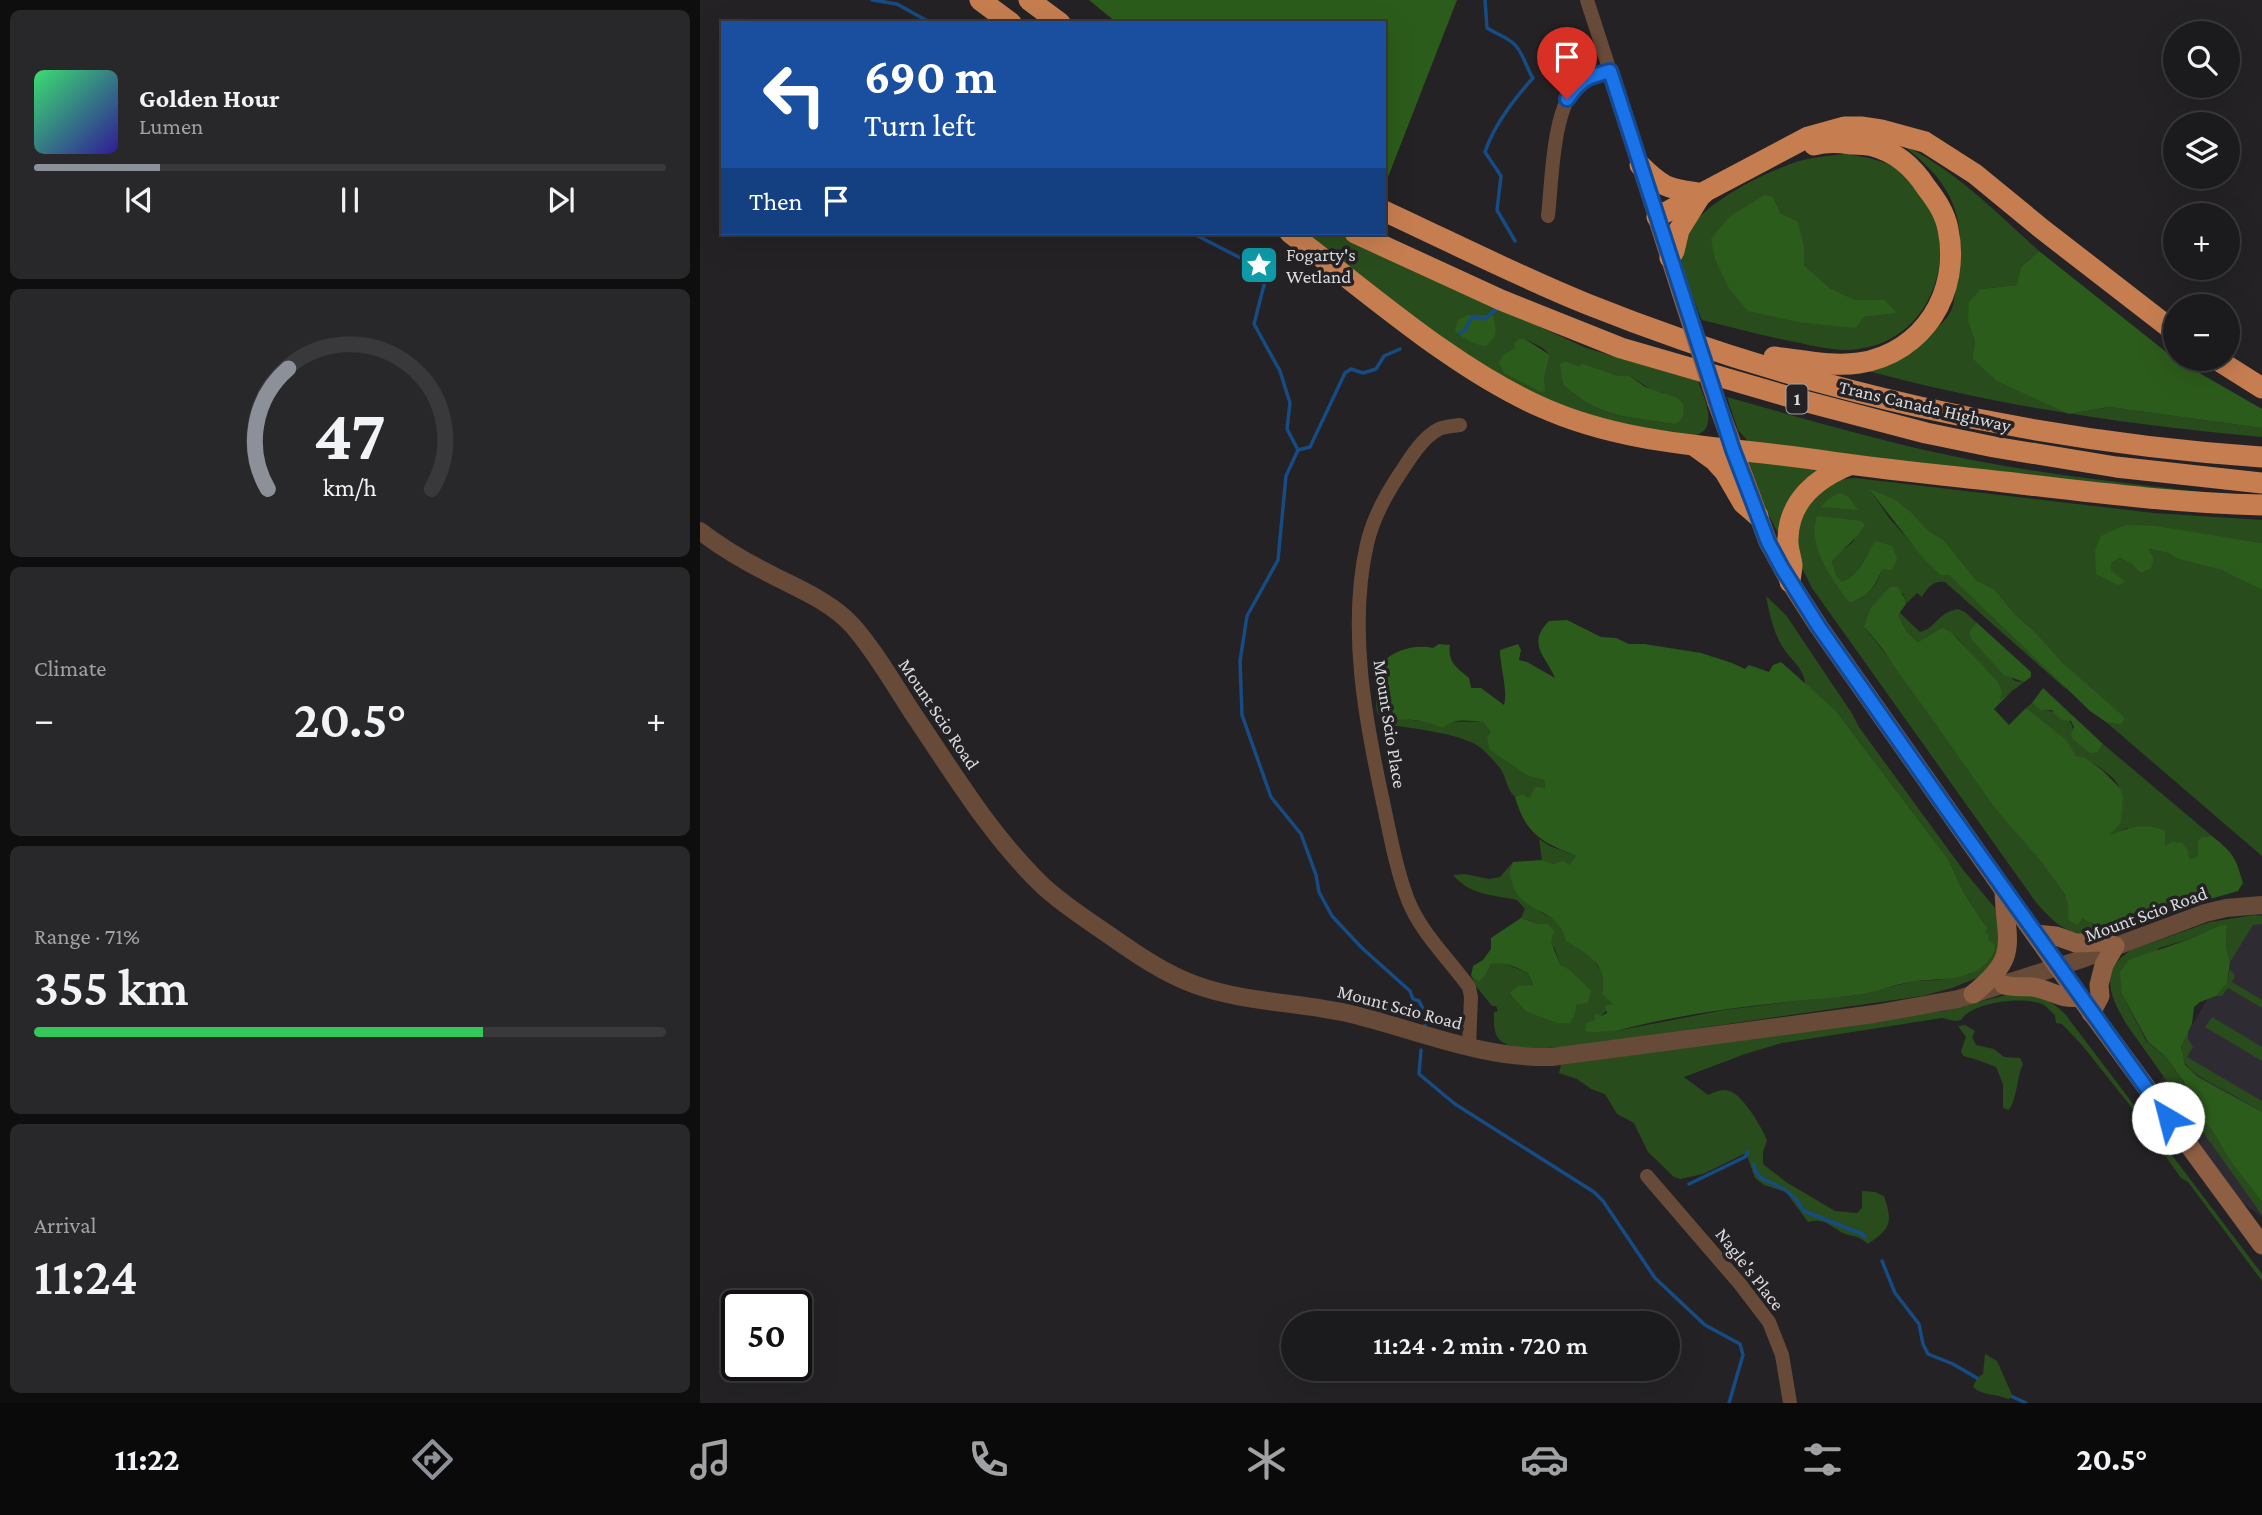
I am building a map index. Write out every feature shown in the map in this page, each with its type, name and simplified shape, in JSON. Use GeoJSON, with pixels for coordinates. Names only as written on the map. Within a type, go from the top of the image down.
{"type":"FeatureCollection","features":[{"type":"Feature","properties":{"kind":"highway"},"geometry":{"type":"LineString","coordinates":[[980,0],[1008,21]]}},
{"type":"Feature","properties":{"kind":"highway"},"geometry":{"type":"LineString","coordinates":[[1029,0],[1057,21]]}},
{"type":"Feature","properties":{"kind":"highway"},"geometry":{"type":"LineString","coordinates":[[1657,217],[1808,137],[1844,127],[1881,130],[1925,142],[1975,174],[2163,323]]}},
{"type":"Feature","properties":{"kind":"highway"},"geometry":{"type":"LineString","coordinates":[[1706,347],[1834,365],[1860,363],[1888,355],[1905,346],[1922,330],[1944,297],[1951,276],[1952,256],[1948,227],[1940,206],[1905,160],[1873,146],[1827,141],[1774,155]]}},
{"type":"Feature","properties":{"kind":"highway"},"geometry":{"type":"LineString","coordinates":[[1640,164],[1667,188],[1703,194]]}},
{"type":"Feature","properties":{"kind":"highway"},"geometry":{"type":"LineString","coordinates":[[1670,258],[1684,219],[1703,194]]}},
{"type":"Feature","properties":{"kind":"highway","name":"Trans Canada Highway"},"geometry":{"type":"LineString","coordinates":[[1386,212],[1586,303],[1706,347],[1826,383],[1952,414],[2089,437],[2262,457]]}},
{"type":"Feature","properties":{"kind":"highway"},"geometry":{"type":"LineString","coordinates":[[1293,235],[1419,331],[1502,387],[1541,407],[1597,428],[1696,447],[1849,465],[2163,501],[2262,505]]}},
{"type":"Feature","properties":{"kind":"highway","name":"Trans Canada Highway"},"geometry":{"type":"LineString","coordinates":[[1359,235],[1501,300],[1621,348],[1811,403],[1926,433],[1994,447],[2116,467],[2262,483]]}},
{"type":"Feature","properties":{"kind":"highway"},"geometry":{"type":"LineString","coordinates":[[2235,371],[2262,388]]}},
{"type":"Feature","properties":{"kind":"highway"},"geometry":{"type":"LineString","coordinates":[[1696,447],[1725,472],[1743,503],[1758,516]]}},
{"type":"Feature","properties":{"kind":"highway"},"geometry":{"type":"LineString","coordinates":[[1790,582],[1792,564],[1788,536],[1795,510],[1814,485],[1831,472],[1849,465]]}},
{"type":"Feature","properties":{"kind":"main road"},"geometry":{"type":"LineString","coordinates":[[1657,217],[1733,450],[1768,542],[1790,582],[2058,967],[2262,1245]]}},
{"type":"Feature","properties":{"kind":"main road"},"geometry":{"type":"LineString","coordinates":[[1973,995],[1994,976],[2008,954],[2004,890]]}},
{"type":"Feature","properties":{"kind":"main road"},"geometry":{"type":"LineString","coordinates":[[2035,934],[2056,936],[2076,943],[2100,942],[2115,946],[2104,965],[2099,985],[2100,996],[2091,1013]]}},
{"type":"Feature","properties":{"kind":"main road"},"geometry":{"type":"LineString","coordinates":[[2004,985],[2013,988],[2038,988],[2068,999],[2080,997]]}},
{"type":"Feature","properties":{"kind":"street"},"geometry":{"type":"LineString","coordinates":[[1587,0],[1657,217]]}},
{"type":"Feature","properties":{"kind":"street"},"geometry":{"type":"LineString","coordinates":[[1548,216],[1559,117],[1577,84],[1586,78],[1610,71]]}},
{"type":"Feature","properties":{"kind":"street","name":"Mount Scio Place"},"geometry":{"type":"LineString","coordinates":[[1460,425],[1440,428],[1427,438],[1409,459],[1376,515],[1364,561],[1360,644],[1369,730],[1397,863],[1415,914],[1469,987],[1469,1047]]}},
{"type":"Feature","properties":{"kind":"street","name":"Mount Scio Road"},"geometry":{"type":"LineString","coordinates":[[700,531],[730,552],[821,602],[850,623],[955,776],[1019,861],[1044,886],[1079,914],[1157,967],[1196,985],[1276,1003],[1353,1015],[1469,1047],[1539,1057],[1899,1010],[1958,999],[2058,967],[2205,913],[2262,905]]}},
{"type":"Feature","properties":{"kind":"street","name":"Nagle's Place"},"geometry":{"type":"LineString","coordinates":[[1647,1176],[1740,1284],[1769,1322],[1782,1355],[1790,1403]]}},
{"type":"Feature","properties":{"kind":"shaded area"},"geometry":{"type":"Polygon","coordinates":[[[2261,905],[2262,1217],[2218,1184],[2152,1096],[2261,905]]]}},
{"type":"Feature","properties":{"kind":"green space"},"geometry":{"type":"Polygon","coordinates":[[[1089,0],[1457,0],[1388,177],[1386,21],[1115,21],[1089,0]]]}},
{"type":"Feature","properties":{"kind":"green space"},"geometry":{"type":"Polygon","coordinates":[[[1901,144],[1956,178],[2039,251],[2021,267],[2018,285],[1981,289],[1968,321],[1975,342],[1972,358],[2068,413],[1960,393],[1861,369],[1924,337],[1945,320],[1954,300],[1960,257],[1958,219],[1952,202],[1933,172],[1901,144]]]}},
{"type":"Feature","properties":{"kind":"green space"},"geometry":{"type":"Polygon","coordinates":[[[1844,154],[1874,159],[1900,171],[1922,193],[1935,218],[1940,246],[1938,275],[1928,301],[1911,324],[1888,340],[1858,349],[1844,350],[1788,341],[1702,320],[1681,259],[1684,241],[1694,223],[1728,195],[1783,167],[1802,160],[1844,154]],[[1773,197],[1730,216],[1864,317],[1896,313],[1885,300],[1855,300],[1830,288],[1804,265],[1804,247],[1781,214],[1773,197]]]}},
{"type":"Feature","properties":{"kind":"green space"},"geometry":{"type":"Polygon","coordinates":[[[1765,195],[1773,197],[1781,214],[1798,222],[1804,247],[1804,265],[1830,288],[1855,300],[1885,300],[1897,313],[1864,317],[1855,328],[1798,322],[1748,311],[1730,290],[1715,259],[1711,239],[1730,216],[1765,195]]]}},
{"type":"Feature","properties":{"kind":"green space"},"geometry":{"type":"Polygon","coordinates":[[[1303,235],[1340,235],[1586,348],[1698,381],[1708,416],[1704,431],[1685,437],[1563,410],[1460,352],[1303,235]],[[1525,339],[1515,347],[1544,378],[1550,355],[1543,348],[1525,339]],[[1565,361],[1561,364],[1563,385],[1585,402],[1621,416],[1673,424],[1664,393],[1653,391],[1630,376],[1618,376],[1582,363],[1579,366],[1565,361]]]}},
{"type":"Feature","properties":{"kind":"green space"},"geometry":{"type":"Polygon","coordinates":[[[2039,251],[2163,349],[2163,371],[2196,371],[2262,409],[2262,428],[2109,407],[2069,414],[1997,381],[1972,358],[1975,342],[1968,321],[1969,302],[1981,289],[2017,285],[2021,267],[2039,251]]]}},
{"type":"Feature","properties":{"kind":"green space"},"geometry":{"type":"Polygon","coordinates":[[[1468,315],[1494,316],[1496,332],[1486,346],[1469,341],[1455,330],[1458,320],[1468,315]]]}},
{"type":"Feature","properties":{"kind":"green space"},"geometry":{"type":"Polygon","coordinates":[[[1519,339],[1525,339],[1550,355],[1544,378],[1545,391],[1541,392],[1504,373],[1499,363],[1503,355],[1515,348],[1514,344],[1519,339]]]}},
{"type":"Feature","properties":{"kind":"green space"},"geometry":{"type":"Polygon","coordinates":[[[1565,361],[1579,366],[1582,363],[1618,376],[1630,376],[1645,387],[1677,398],[1683,404],[1683,417],[1673,424],[1621,416],[1585,402],[1563,385],[1560,364],[1565,361]]]}},
{"type":"Feature","properties":{"kind":"green space"},"geometry":{"type":"Polygon","coordinates":[[[1727,397],[1888,441],[1978,461],[2084,478],[2227,495],[2170,496],[1748,441],[1738,430],[1727,397]]]}},
{"type":"Feature","properties":{"kind":"green space"},"geometry":{"type":"Polygon","coordinates":[[[2109,407],[2262,428],[2262,437],[2160,426],[2071,414],[2109,407]]]}},
{"type":"Feature","properties":{"kind":"green space"},"geometry":{"type":"Polygon","coordinates":[[[1749,461],[1822,470],[1783,544],[1763,503],[1749,461]]]}},
{"type":"Feature","properties":{"kind":"green space"},"geometry":{"type":"Polygon","coordinates":[[[1855,478],[2154,513],[2262,520],[2262,543],[2224,537],[2101,536],[2111,570],[2111,563],[2120,558],[2132,564],[2154,560],[2149,549],[2221,570],[2262,590],[2262,856],[2106,722],[2120,725],[2096,693],[2062,662],[1995,590],[1976,580],[1944,540],[1930,532],[1913,514],[1870,490],[1890,519],[1940,575],[1949,575],[2062,681],[2066,689],[1945,582],[1934,583],[1922,597],[1917,593],[1906,604],[1903,593],[1864,627],[1896,667],[1984,793],[2052,874],[2070,908],[2094,925],[2118,928],[2091,934],[2081,933],[2062,927],[2053,920],[2035,901],[1812,588],[1802,568],[1795,530],[1818,494],[1832,483],[1855,478]],[[1847,521],[1816,541],[1850,603],[1870,591],[1881,570],[1875,542],[1862,565],[1848,580],[1842,583],[1836,575],[1832,562],[1853,542],[1861,521],[1847,521]]]}},
{"type":"Feature","properties":{"kind":"green space"},"geometry":{"type":"Polygon","coordinates":[[[1869,489],[1894,499],[1930,532],[1944,540],[1976,580],[1995,590],[2062,662],[2125,718],[2120,725],[2106,722],[2090,711],[1949,575],[1940,575],[1923,558],[1869,489]]]}},
{"type":"Feature","properties":{"kind":"green space"},"geometry":{"type":"Polygon","coordinates":[[[1839,493],[1848,496],[1858,510],[1821,507],[1839,493]]]}},
{"type":"Feature","properties":{"kind":"green space"},"geometry":{"type":"Polygon","coordinates":[[[1817,516],[1861,521],[1865,525],[1832,562],[1836,575],[1842,582],[1857,571],[1875,541],[1892,546],[1897,558],[1892,570],[1882,569],[1870,590],[1850,603],[1836,584],[1818,550],[1815,539],[1817,516]]]}},
{"type":"Feature","properties":{"kind":"green space"},"geometry":{"type":"Polygon","coordinates":[[[2126,525],[2155,526],[2262,543],[2262,590],[2221,570],[2149,549],[2154,559],[2151,568],[2141,573],[2120,558],[2111,563],[2111,570],[2125,582],[2118,585],[2096,574],[2095,551],[2101,536],[2126,525]]]}},
{"type":"Feature","properties":{"kind":"green space"},"geometry":{"type":"Polygon","coordinates":[[[1890,587],[1898,587],[1904,597],[1906,604],[1898,615],[1907,632],[1918,642],[1943,627],[1952,633],[1998,682],[2002,693],[2000,700],[2011,692],[1994,709],[2009,725],[2026,708],[2066,740],[2076,756],[2085,758],[2102,770],[2120,788],[2123,797],[2121,823],[2110,835],[2137,827],[2158,828],[2165,831],[2165,846],[2173,842],[2182,843],[2188,851],[2189,859],[2198,856],[2198,841],[2202,837],[2212,836],[2235,861],[2243,883],[2238,891],[2120,925],[2101,926],[2082,918],[2078,925],[2068,920],[2067,900],[2055,880],[1984,793],[1864,627],[1870,609],[1890,587]]]}},
{"type":"Feature","properties":{"kind":"green space"},"geometry":{"type":"Polygon","coordinates":[[[1766,596],[1786,615],[1859,727],[1964,871],[1996,909],[2003,948],[1986,974],[1952,988],[1922,996],[1555,1048],[1515,1047],[1506,1044],[1499,1039],[1495,1030],[1494,1012],[1498,1011],[1496,1006],[1492,1006],[1471,976],[1479,982],[1491,964],[1501,962],[1528,973],[1533,986],[1518,986],[1509,993],[1525,1011],[1541,1016],[1575,1014],[1577,1004],[1591,990],[1560,964],[1555,949],[1538,924],[1521,918],[1525,909],[1517,900],[1474,890],[1453,875],[1465,874],[1489,879],[1500,877],[1513,862],[1509,872],[1530,903],[1556,921],[1591,956],[1601,971],[1613,1004],[1601,1016],[1607,1030],[1616,1031],[1724,1010],[1852,996],[1915,981],[1970,974],[1989,960],[1984,923],[1964,893],[1948,859],[1836,711],[1805,685],[1800,669],[1785,651],[1776,634],[1766,596]]]}},
{"type":"Feature","properties":{"kind":"green space"},"geometry":{"type":"Polygon","coordinates":[[[1958,609],[1976,622],[1969,632],[1971,639],[2015,681],[2024,682],[1999,701],[1975,661],[1952,634],[1943,627],[1918,642],[1907,632],[1898,615],[1899,612],[1920,632],[1946,613],[1958,609]]]}},
{"type":"Feature","properties":{"kind":"green space"},"geometry":{"type":"Polygon","coordinates":[[[1567,620],[1601,637],[1616,638],[1629,644],[1701,653],[1745,669],[1749,665],[1769,672],[1773,665],[1781,662],[1836,711],[1948,859],[1964,893],[1987,928],[1988,940],[1995,944],[1990,958],[1974,972],[1963,976],[1908,982],[1858,995],[1702,1013],[1616,1031],[1585,1031],[1586,1023],[1595,1020],[1595,1014],[1601,1016],[1607,1013],[1605,1006],[1613,1004],[1602,994],[1599,967],[1566,941],[1563,932],[1552,919],[1517,894],[1509,872],[1513,862],[1542,860],[1554,864],[1562,861],[1570,865],[1576,856],[1537,836],[1519,810],[1515,797],[1522,794],[1530,798],[1535,787],[1545,788],[1544,780],[1529,776],[1490,750],[1487,737],[1491,733],[1483,722],[1457,721],[1443,728],[1414,720],[1384,721],[1377,712],[1376,702],[1380,685],[1376,673],[1385,660],[1408,648],[1433,648],[1439,644],[1450,645],[1450,656],[1457,668],[1469,678],[1471,688],[1481,688],[1504,705],[1500,650],[1518,644],[1521,650],[1519,660],[1555,678],[1540,650],[1539,637],[1549,621],[1567,620]]]}},
{"type":"Feature","properties":{"kind":"green space"},"geometry":{"type":"Polygon","coordinates":[[[1976,622],[2031,672],[2031,677],[2024,682],[2004,675],[1971,639],[1969,632],[1976,622]]]}},
{"type":"Feature","properties":{"kind":"green space"},"geometry":{"type":"Polygon","coordinates":[[[2043,688],[2103,744],[2098,752],[2090,754],[2074,740],[2071,735],[2074,727],[2071,721],[2061,720],[2052,710],[2041,711],[2032,703],[2043,688]]]}},
{"type":"Feature","properties":{"kind":"green space"},"geometry":{"type":"Polygon","coordinates":[[[2032,703],[2041,711],[2055,712],[2066,717],[2072,726],[2074,740],[2090,754],[2098,752],[2103,744],[2212,836],[2203,837],[2198,856],[2189,859],[2127,828],[2109,836],[2121,823],[2118,784],[2101,769],[2076,756],[2026,708],[2032,703]]]}},
{"type":"Feature","properties":{"kind":"green space"},"geometry":{"type":"Polygon","coordinates":[[[1401,718],[1432,722],[1483,722],[1515,765],[1544,780],[1545,788],[1530,798],[1522,794],[1515,797],[1500,768],[1481,748],[1450,735],[1389,725],[1384,721],[1401,718]]]}},
{"type":"Feature","properties":{"kind":"green space"},"geometry":{"type":"Polygon","coordinates":[[[1539,839],[1576,856],[1571,865],[1542,860],[1539,839]]]}},
{"type":"Feature","properties":{"kind":"green space"},"geometry":{"type":"Polygon","coordinates":[[[2262,916],[2262,924],[2253,925],[2230,962],[2226,947],[2227,926],[2218,926],[2190,939],[2159,948],[2122,994],[2147,1042],[2166,1057],[2184,1083],[2190,1104],[2214,1133],[2229,1159],[2262,1202],[2262,1215],[2127,1025],[2110,986],[2114,967],[2120,958],[2131,950],[2210,922],[2262,916]]]}},
{"type":"Feature","properties":{"kind":"green space"},"geometry":{"type":"Polygon","coordinates":[[[1521,918],[1538,924],[1548,924],[1554,931],[1551,942],[1560,964],[1591,990],[1588,1003],[1577,1004],[1570,1023],[1557,1023],[1525,1011],[1509,993],[1518,986],[1533,985],[1528,973],[1510,965],[1496,963],[1491,964],[1479,982],[1471,976],[1473,966],[1483,960],[1491,949],[1491,938],[1521,918]]]}},
{"type":"Feature","properties":{"kind":"green space"},"geometry":{"type":"Polygon","coordinates":[[[2227,925],[2226,947],[2230,962],[2227,983],[2216,996],[2194,1007],[2192,1024],[2181,1047],[2185,1065],[2198,1077],[2262,1112],[2262,1202],[2229,1159],[2214,1133],[2190,1104],[2184,1082],[2166,1057],[2148,1042],[2122,994],[2120,972],[2129,960],[2227,925]]]}},
{"type":"Feature","properties":{"kind":"green space"},"geometry":{"type":"Polygon","coordinates":[[[2230,969],[2235,976],[2232,982],[2262,1000],[2262,1008],[2228,988],[2222,996],[2216,996],[2227,983],[2230,969]]]}},
{"type":"Feature","properties":{"kind":"green space"},"geometry":{"type":"Polygon","coordinates":[[[2006,995],[2045,999],[2065,1014],[2262,1274],[2262,1281],[2082,1045],[2062,1024],[2056,1023],[2055,1015],[2042,1004],[2023,1001],[1998,1002],[1976,1009],[1961,1020],[1942,1018],[1782,1043],[1684,1077],[1708,1095],[1727,1090],[1741,1099],[1767,1140],[1763,1164],[1786,1182],[1835,1211],[1857,1213],[1862,1208],[1862,1191],[1884,1196],[1889,1213],[1888,1224],[1881,1234],[1868,1244],[1826,1223],[1808,1222],[1786,1192],[1764,1185],[1755,1178],[1746,1153],[1703,1174],[1680,1179],[1674,1177],[1648,1152],[1634,1123],[1617,1114],[1605,1094],[1559,1073],[1561,1065],[1943,1011],[2006,995]]]}},
{"type":"Feature","properties":{"kind":"green space"},"geometry":{"type":"Polygon","coordinates":[[[2212,1017],[2262,1047],[2262,1061],[2205,1027],[2212,1017]]]}},
{"type":"Feature","properties":{"kind":"green space"},"geometry":{"type":"Polygon","coordinates":[[[1965,1025],[1975,1031],[1972,1037],[1976,1045],[1994,1049],[2004,1057],[2020,1058],[2023,1064],[2009,1110],[2003,1108],[2003,1084],[1996,1067],[1963,1056],[1961,1051],[1966,1037],[1958,1026],[1965,1025]]]}},
{"type":"Feature","properties":{"kind":"green space"},"geometry":{"type":"Polygon","coordinates":[[[2188,1031],[2188,1039],[2193,1047],[2187,1057],[2262,1101],[2262,1112],[2205,1080],[2190,1068],[2182,1053],[2188,1031]]]}},
{"type":"Feature","properties":{"kind":"green space"},"geometry":{"type":"Polygon","coordinates":[[[1985,1354],[1997,1361],[2013,1397],[2008,1399],[1986,1394],[1973,1387],[1977,1378],[1983,1374],[1985,1354]]]}},
{"type":"Feature","properties":{"kind":"waterway"},"geometry":{"type":"LineString","coordinates":[[872,0],[897,4],[927,21]]}},
{"type":"Feature","properties":{"kind":"waterway"},"geometry":{"type":"LineString","coordinates":[[1485,0],[1487,28],[1516,46],[1533,78],[1505,113],[1485,152],[1501,176],[1497,210],[1515,241]]}},
{"type":"Feature","properties":{"kind":"waterway"},"geometry":{"type":"LineString","coordinates":[[1196,235],[1256,266],[1265,281],[1254,324],[1280,371],[1290,403],[1287,429],[1298,450]]}},
{"type":"Feature","properties":{"kind":"waterway"},"geometry":{"type":"LineString","coordinates":[[1460,333],[1465,330],[1472,317],[1484,319],[1498,308]]}},
{"type":"Feature","properties":{"kind":"waterway"},"geometry":{"type":"LineString","coordinates":[[1298,450],[1310,447],[1345,373],[1351,369],[1363,373],[1376,369],[1384,356],[1400,349]]}},
{"type":"Feature","properties":{"kind":"waterway"},"geometry":{"type":"LineString","coordinates":[[1298,450],[1286,476],[1278,560],[1247,616],[1240,661],[1242,715],[1271,797],[1301,834],[1316,875],[1319,892],[1332,916],[1362,948],[1410,991],[1413,999],[1419,1001],[1425,1013],[1425,1026]]}},
{"type":"Feature","properties":{"kind":"waterway"},"geometry":{"type":"LineString","coordinates":[[1421,1050],[1419,1074],[1455,1104],[1594,1192],[1603,1201],[1655,1278],[1705,1325],[1740,1344],[1743,1355],[1729,1403]]}},
{"type":"Feature","properties":{"kind":"waterway"},"geometry":{"type":"LineString","coordinates":[[1689,1184],[1745,1157],[1748,1152]]}},
{"type":"Feature","properties":{"kind":"waterway"},"geometry":{"type":"LineString","coordinates":[[1754,1164],[1755,1171],[1761,1178],[1784,1189],[1796,1199],[1804,1211],[1865,1237]]}},
{"type":"Feature","properties":{"kind":"waterway"},"geometry":{"type":"LineString","coordinates":[[1882,1261],[1895,1293],[1919,1324],[1928,1354],[1977,1378]]}},
{"type":"Feature","properties":{"kind":"waterway"},"geometry":{"type":"LineString","coordinates":[[2013,1397],[2026,1403]]}},
{"type":"Feature","properties":{"kind":"place","name":"Fogarty's Wetland"},"geometry":{"type":"Point","coordinates":[1259,265]}},
{"type":"Feature","properties":{"kind":"route"},"geometry":{"type":"LineString","coordinates":[[1567,99],[1577,84],[1586,78],[1610,71],[1733,450],[1768,542],[1790,582],[2058,967],[2168,1118]]}}]}
